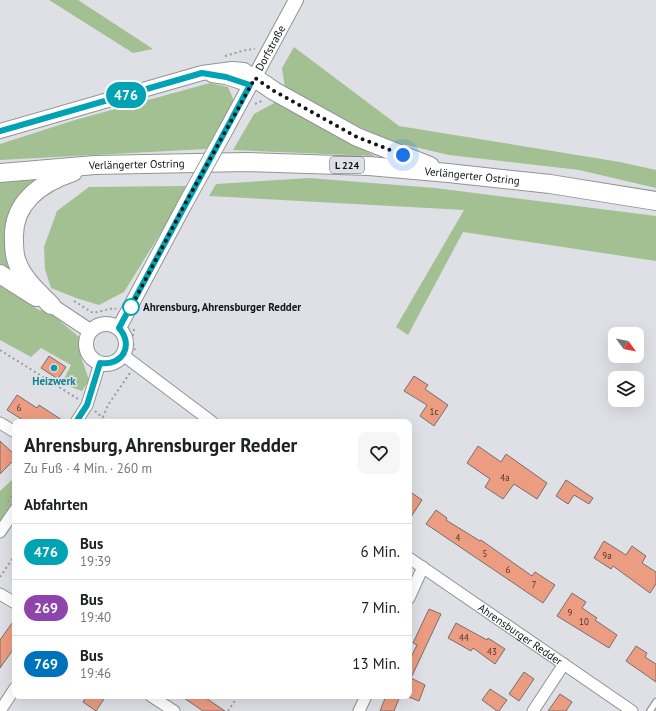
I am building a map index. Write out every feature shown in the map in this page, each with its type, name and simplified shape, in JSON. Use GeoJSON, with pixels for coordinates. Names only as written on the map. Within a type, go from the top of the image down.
{"type":"FeatureCollection","features":[{"type":"Feature","properties":{"kind":"main road"},"geometry":{"type":"LineString","coordinates":[[252,82],[274,91],[357,137],[448,173]]}},
{"type":"Feature","properties":{"kind":"main road","name":"Verlängerter Ostring"},"geometry":{"type":"LineString","coordinates":[[0,173],[95,165],[246,162],[369,166],[550,184],[656,201]]}},
{"type":"Feature","properties":{"kind":"main road"},"geometry":{"type":"LineString","coordinates":[[50,305],[28,282],[17,262],[14,251],[15,221],[26,200],[42,185],[62,176],[95,165]]}},
{"type":"Feature","properties":{"kind":"main road"},"geometry":{"type":"LineString","coordinates":[[0,274],[24,291],[50,305]]}},
{"type":"Feature","properties":{"kind":"street","name":"Dorfstraße"},"geometry":{"type":"LineString","coordinates":[[119,328],[296,0]]}},
{"type":"Feature","properties":{"kind":"street"},"geometry":{"type":"LineString","coordinates":[[0,131],[202,73],[232,69],[244,70],[252,82]]}},
{"type":"Feature","properties":{"kind":"street"},"geometry":{"type":"LineString","coordinates":[[50,305],[90,331]]}},
{"type":"Feature","properties":{"kind":"street"},"geometry":{"type":"LineString","coordinates":[[104,323],[112,324],[119,328],[123,332],[126,344],[123,355],[113,363],[100,363],[94,360],[86,350],[85,343],[90,331],[96,326],[104,323]]}},
{"type":"Feature","properties":{"kind":"street"},"geometry":{"type":"LineString","coordinates":[[123,355],[208,419]]}},
{"type":"Feature","properties":{"kind":"street"},"geometry":{"type":"LineString","coordinates":[[78,419],[87,405],[100,363]]}},
{"type":"Feature","properties":{"kind":"street"},"geometry":{"type":"LineString","coordinates":[[0,423],[12,430]]}},
{"type":"Feature","properties":{"kind":"street"},"geometry":{"type":"LineString","coordinates":[[0,532],[12,514]]}},
{"type":"Feature","properties":{"kind":"street","name":"Ahrensburger Redder"},"geometry":{"type":"LineString","coordinates":[[412,560],[632,711]]}},
{"type":"Feature","properties":{"kind":"street"},"geometry":{"type":"LineString","coordinates":[[412,591],[423,567]]}},
{"type":"Feature","properties":{"kind":"street"},"geometry":{"type":"LineString","coordinates":[[0,594],[12,601]]}},
{"type":"Feature","properties":{"kind":"street"},"geometry":{"type":"LineString","coordinates":[[533,711],[564,664]]}},
{"type":"Feature","properties":{"kind":"street"},"geometry":{"type":"LineString","coordinates":[[0,711],[12,693]]}},
{"type":"Feature","properties":{"kind":"street"},"geometry":{"type":"LineString","coordinates":[[156,699],[174,711]]}},
{"type":"Feature","properties":{"kind":"street"},"geometry":{"type":"LineString","coordinates":[[359,711],[365,699]]}},
{"type":"Feature","properties":{"kind":"lane"},"geometry":{"type":"LineString","coordinates":[[650,711],[656,702]]}},
{"type":"Feature","properties":{"kind":"path"},"geometry":{"type":"LineString","coordinates":[[74,301],[93,313],[114,308],[126,315]]}},
{"type":"Feature","properties":{"kind":"path"},"geometry":{"type":"LineString","coordinates":[[0,350],[87,405]]}},
{"type":"Feature","properties":{"kind":"path"},"geometry":{"type":"LineString","coordinates":[[102,419],[108,405],[136,365]]}},
{"type":"Feature","properties":{"kind":"path"},"geometry":{"type":"LineString","coordinates":[[0,577],[12,559]]}},
{"type":"Feature","properties":{"kind":"path"},"geometry":{"type":"LineString","coordinates":[[228,711],[236,699]]}},
{"type":"Feature","properties":{"kind":"green space"},"geometry":{"type":"Polygon","coordinates":[[[49,0],[78,0],[153,49],[133,53],[49,0]]]}},
{"type":"Feature","properties":{"kind":"green space"},"geometry":{"type":"Polygon","coordinates":[[[294,47],[399,126],[620,162],[656,170],[656,188],[579,170],[449,155],[385,140],[285,88],[282,68],[294,47]]]}},
{"type":"Feature","properties":{"kind":"green space"},"geometry":{"type":"Polygon","coordinates":[[[210,83],[228,87],[234,101],[220,130],[206,149],[0,160],[0,144],[75,120],[210,83]]]}},
{"type":"Feature","properties":{"kind":"green space"},"geometry":{"type":"Polygon","coordinates":[[[276,102],[375,156],[233,150],[254,114],[276,102]]]}},
{"type":"Feature","properties":{"kind":"green space"},"geometry":{"type":"Polygon","coordinates":[[[54,174],[15,207],[21,281],[0,267],[0,180],[54,174]]]}},
{"type":"Feature","properties":{"kind":"green space"},"geometry":{"type":"Polygon","coordinates":[[[309,178],[435,188],[656,216],[656,261],[463,232],[408,335],[396,327],[464,210],[209,196],[216,184],[309,178]]]}},
{"type":"Feature","properties":{"kind":"green space"},"geometry":{"type":"Polygon","coordinates":[[[186,186],[168,221],[124,292],[99,305],[51,288],[45,269],[44,247],[57,211],[89,187],[186,186]]]}},
{"type":"Feature","properties":{"kind":"green space"},"geometry":{"type":"Polygon","coordinates":[[[0,284],[39,310],[48,311],[79,337],[81,357],[89,380],[82,391],[71,387],[63,381],[71,365],[41,348],[31,357],[0,340],[0,284]]]}},
{"type":"Feature","properties":{"kind":"green space"},"geometry":{"type":"Polygon","coordinates":[[[12,480],[12,507],[0,525],[0,491],[12,480]]]}},
{"type":"Feature","properties":{"kind":"building","name":"Heizwerk"},"geometry":{"type":"Polygon","coordinates":[[[49,356],[66,367],[58,379],[41,368],[49,356]]]}},
{"type":"Feature","properties":{"kind":"building"},"geometry":{"type":"Polygon","coordinates":[[[414,376],[428,385],[425,389],[448,405],[434,426],[420,416],[427,405],[404,391],[414,376]]]}},
{"type":"Feature","properties":{"kind":"building"},"geometry":{"type":"Polygon","coordinates":[[[17,395],[37,408],[39,405],[60,419],[21,419],[7,410],[17,395]]]}},
{"type":"Feature","properties":{"kind":"building"},"geometry":{"type":"Polygon","coordinates":[[[0,441],[12,452],[12,462],[0,474],[0,441]]]}},
{"type":"Feature","properties":{"kind":"building"},"geometry":{"type":"Polygon","coordinates":[[[478,446],[501,462],[506,454],[547,483],[537,499],[514,484],[503,499],[485,487],[490,479],[467,463],[478,446]]]}},
{"type":"Feature","properties":{"kind":"building"},"geometry":{"type":"Polygon","coordinates":[[[566,480],[593,498],[589,504],[574,495],[568,504],[556,496],[566,480]]]}},
{"type":"Feature","properties":{"kind":"building"},"geometry":{"type":"Polygon","coordinates":[[[412,493],[422,500],[412,515],[412,493]]]}},
{"type":"Feature","properties":{"kind":"building"},"geometry":{"type":"Polygon","coordinates":[[[436,510],[447,518],[446,520],[480,541],[481,540],[532,576],[535,572],[555,585],[543,603],[426,524],[436,510]]]}},
{"type":"Feature","properties":{"kind":"building"},"geometry":{"type":"Polygon","coordinates":[[[604,541],[626,555],[632,546],[646,556],[642,563],[656,572],[656,584],[650,593],[613,566],[611,569],[594,558],[604,541]]]}},
{"type":"Feature","properties":{"kind":"building"},"geometry":{"type":"Polygon","coordinates":[[[572,593],[586,602],[582,608],[597,618],[595,620],[617,635],[609,648],[557,616],[572,593]]]}},
{"type":"Feature","properties":{"kind":"building"},"geometry":{"type":"Polygon","coordinates":[[[429,609],[441,614],[412,676],[412,655],[417,645],[413,643],[429,609]]]}},
{"type":"Feature","properties":{"kind":"building"},"geometry":{"type":"Polygon","coordinates":[[[12,623],[12,651],[0,668],[0,640],[12,623]]]}},
{"type":"Feature","properties":{"kind":"building"},"geometry":{"type":"Polygon","coordinates":[[[456,623],[487,640],[488,638],[505,649],[495,664],[473,648],[471,651],[448,638],[456,623]]]}},
{"type":"Feature","properties":{"kind":"building"},"geometry":{"type":"Polygon","coordinates":[[[636,646],[647,653],[645,657],[656,664],[656,682],[626,661],[636,646]]]}},
{"type":"Feature","properties":{"kind":"building"},"geometry":{"type":"Polygon","coordinates":[[[524,672],[534,679],[519,701],[509,694],[524,672]]]}},
{"type":"Feature","properties":{"kind":"building"},"geometry":{"type":"Polygon","coordinates":[[[412,678],[425,685],[419,701],[412,698],[412,678]]]}},
{"type":"Feature","properties":{"kind":"building"},"geometry":{"type":"Polygon","coordinates":[[[490,689],[507,700],[499,711],[482,700],[490,689]]]}},
{"type":"Feature","properties":{"kind":"building"},"geometry":{"type":"Polygon","coordinates":[[[560,694],[572,702],[566,711],[548,711],[560,694]]]}},
{"type":"Feature","properties":{"kind":"building"},"geometry":{"type":"Polygon","coordinates":[[[85,699],[104,699],[96,711],[83,702],[85,699]]]}},
{"type":"Feature","properties":{"kind":"building"},"geometry":{"type":"Polygon","coordinates":[[[185,699],[207,699],[225,711],[203,711],[185,699]]]}},
{"type":"Feature","properties":{"kind":"building"},"geometry":{"type":"Polygon","coordinates":[[[385,699],[399,699],[394,711],[380,711],[385,699]]]}},
{"type":"Feature","properties":{"kind":"bus line","name":"476"},"geometry":{"type":"LineString","coordinates":[[0,131],[202,73],[226,77],[250,85],[119,328],[123,332],[126,344],[123,355],[113,363],[100,363],[87,405],[78,419]]}},
{"type":"Feature","properties":{"kind":"place","name":"Ahrensburg, Ahrensburger Redder"},"geometry":{"type":"Point","coordinates":[131,307]}},
{"type":"Feature","properties":{"kind":"place","name":"Heizwerk"},"geometry":{"type":"Point","coordinates":[54,368]}},
{"type":"Feature","properties":{"kind":"route"},"geometry":{"type":"LineString","coordinates":[[131,307],[130,309],[184,206],[255,78],[305,109],[357,137],[381,148],[403,155]]}}]}
